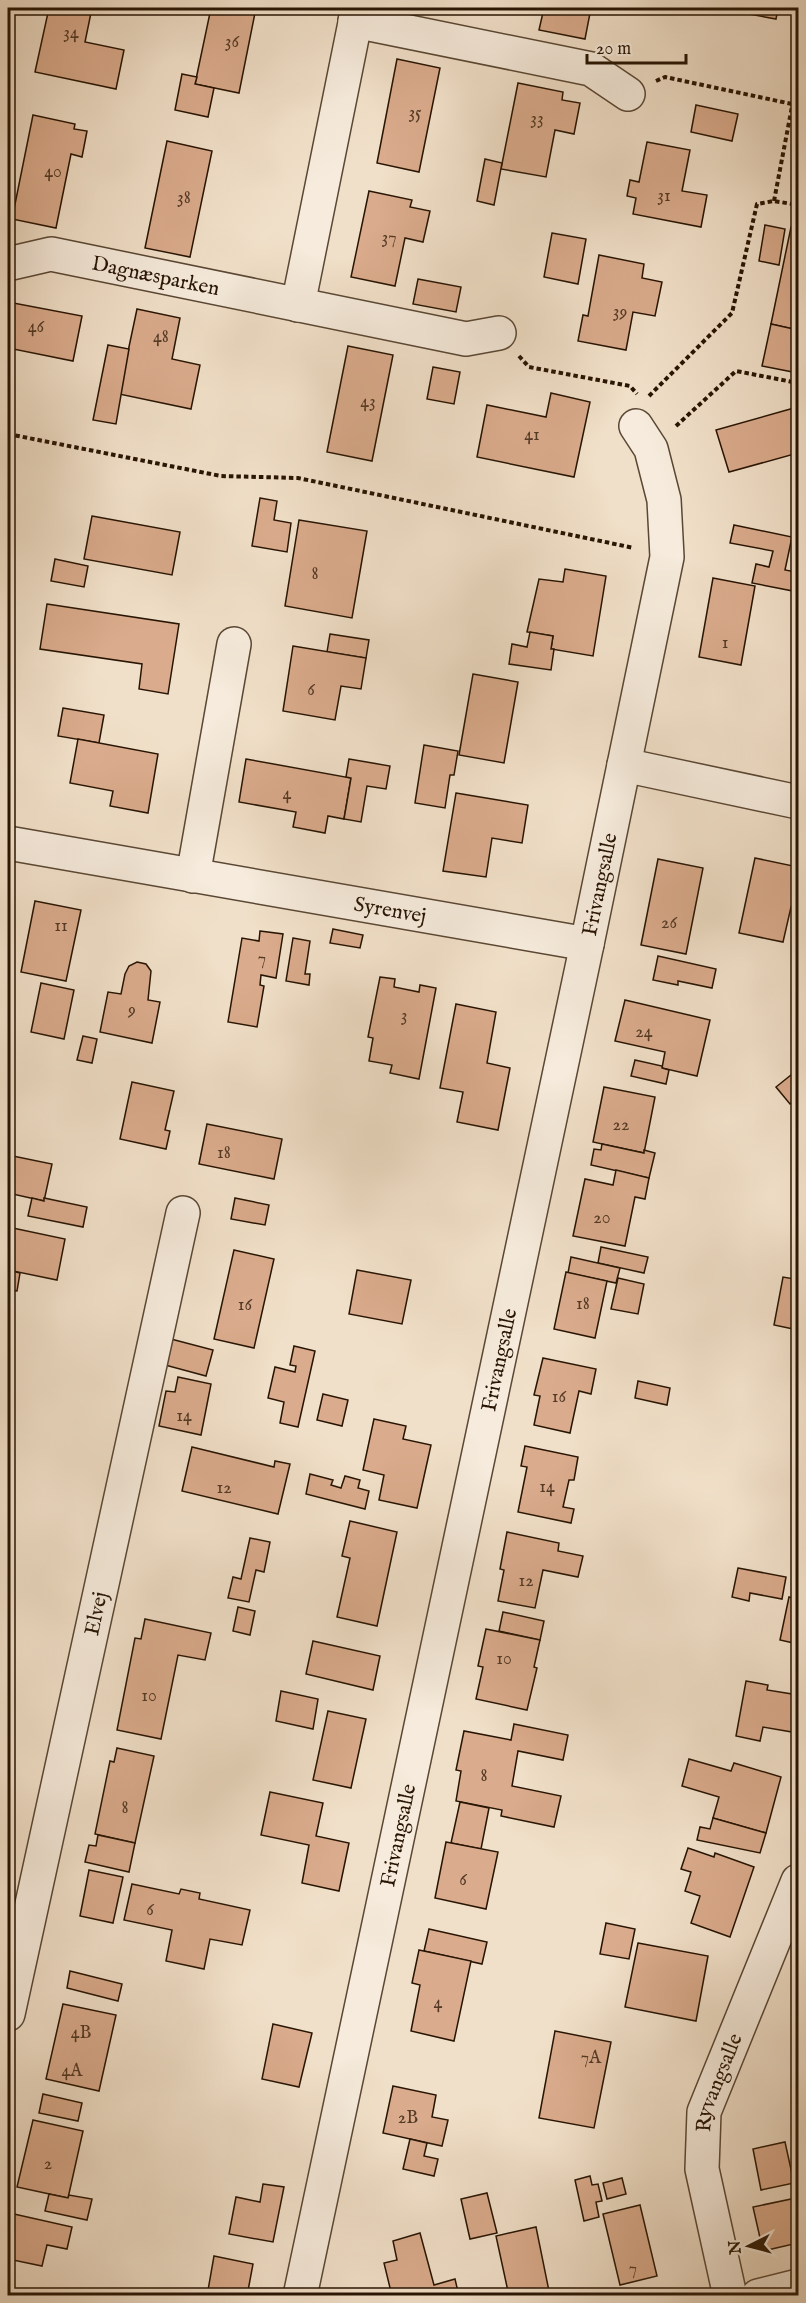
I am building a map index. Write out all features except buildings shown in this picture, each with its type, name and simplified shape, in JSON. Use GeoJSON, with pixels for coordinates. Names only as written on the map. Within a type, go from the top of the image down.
{"type":"FeatureCollection","features":[{"type":"Feature","properties":{"kind":"street"},"geometry":{"type":"LineString","coordinates":[[298,305],[356,14],[591,69],[628,94]]}},
{"type":"Feature","properties":{"kind":"street","name":"Dagnæsparken"},"geometry":{"type":"LineString","coordinates":[[12,262],[51,254],[466,339],[499,333]]}},
{"type":"Feature","properties":{"kind":"street","name":"Frivangsalle"},"geometry":{"type":"LineString","coordinates":[[300,2295],[667,557],[664,500],[644,437]]}},
{"type":"Feature","properties":{"kind":"street"},"geometry":{"type":"LineString","coordinates":[[193,876],[234,644]]}},
{"type":"Feature","properties":{"kind":"street"},"geometry":{"type":"LineString","coordinates":[[624,765],[798,802]]}},
{"type":"Feature","properties":{"kind":"street","name":"Syrenvej"},"geometry":{"type":"LineString","coordinates":[[8,843],[587,944]]}},
{"type":"Feature","properties":{"kind":"street","name":"Elvej"},"geometry":{"type":"LineString","coordinates":[[8,2014],[183,1213]]}},
{"type":"Feature","properties":{"kind":"street","name":"Ryvangsalle"},"geometry":{"type":"LineString","coordinates":[[730,2295],[702,2169],[704,2112],[798,1881]]}},
{"type":"Feature","properties":{"kind":"street"},"geometry":{"type":"LineString","coordinates":[[758,2295],[798,2286]]}},
{"type":"Feature","properties":{"kind":"path"},"geometry":{"type":"LineString","coordinates":[[774,201],[798,75]]}},
{"type":"Feature","properties":{"kind":"path"},"geometry":{"type":"LineString","coordinates":[[628,94],[665,77],[792,104]]}},
{"type":"Feature","properties":{"kind":"path"},"geometry":{"type":"LineString","coordinates":[[499,333],[529,367],[630,386],[644,401],[732,313],[757,204],[774,201],[798,206]]}},
{"type":"Feature","properties":{"kind":"path"},"geometry":{"type":"LineString","coordinates":[[644,437],[736,371],[798,383]]}},
{"type":"Feature","properties":{"kind":"path"},"geometry":{"type":"LineString","coordinates":[[8,434],[220,476],[298,478],[633,547],[667,557]]}}]}
